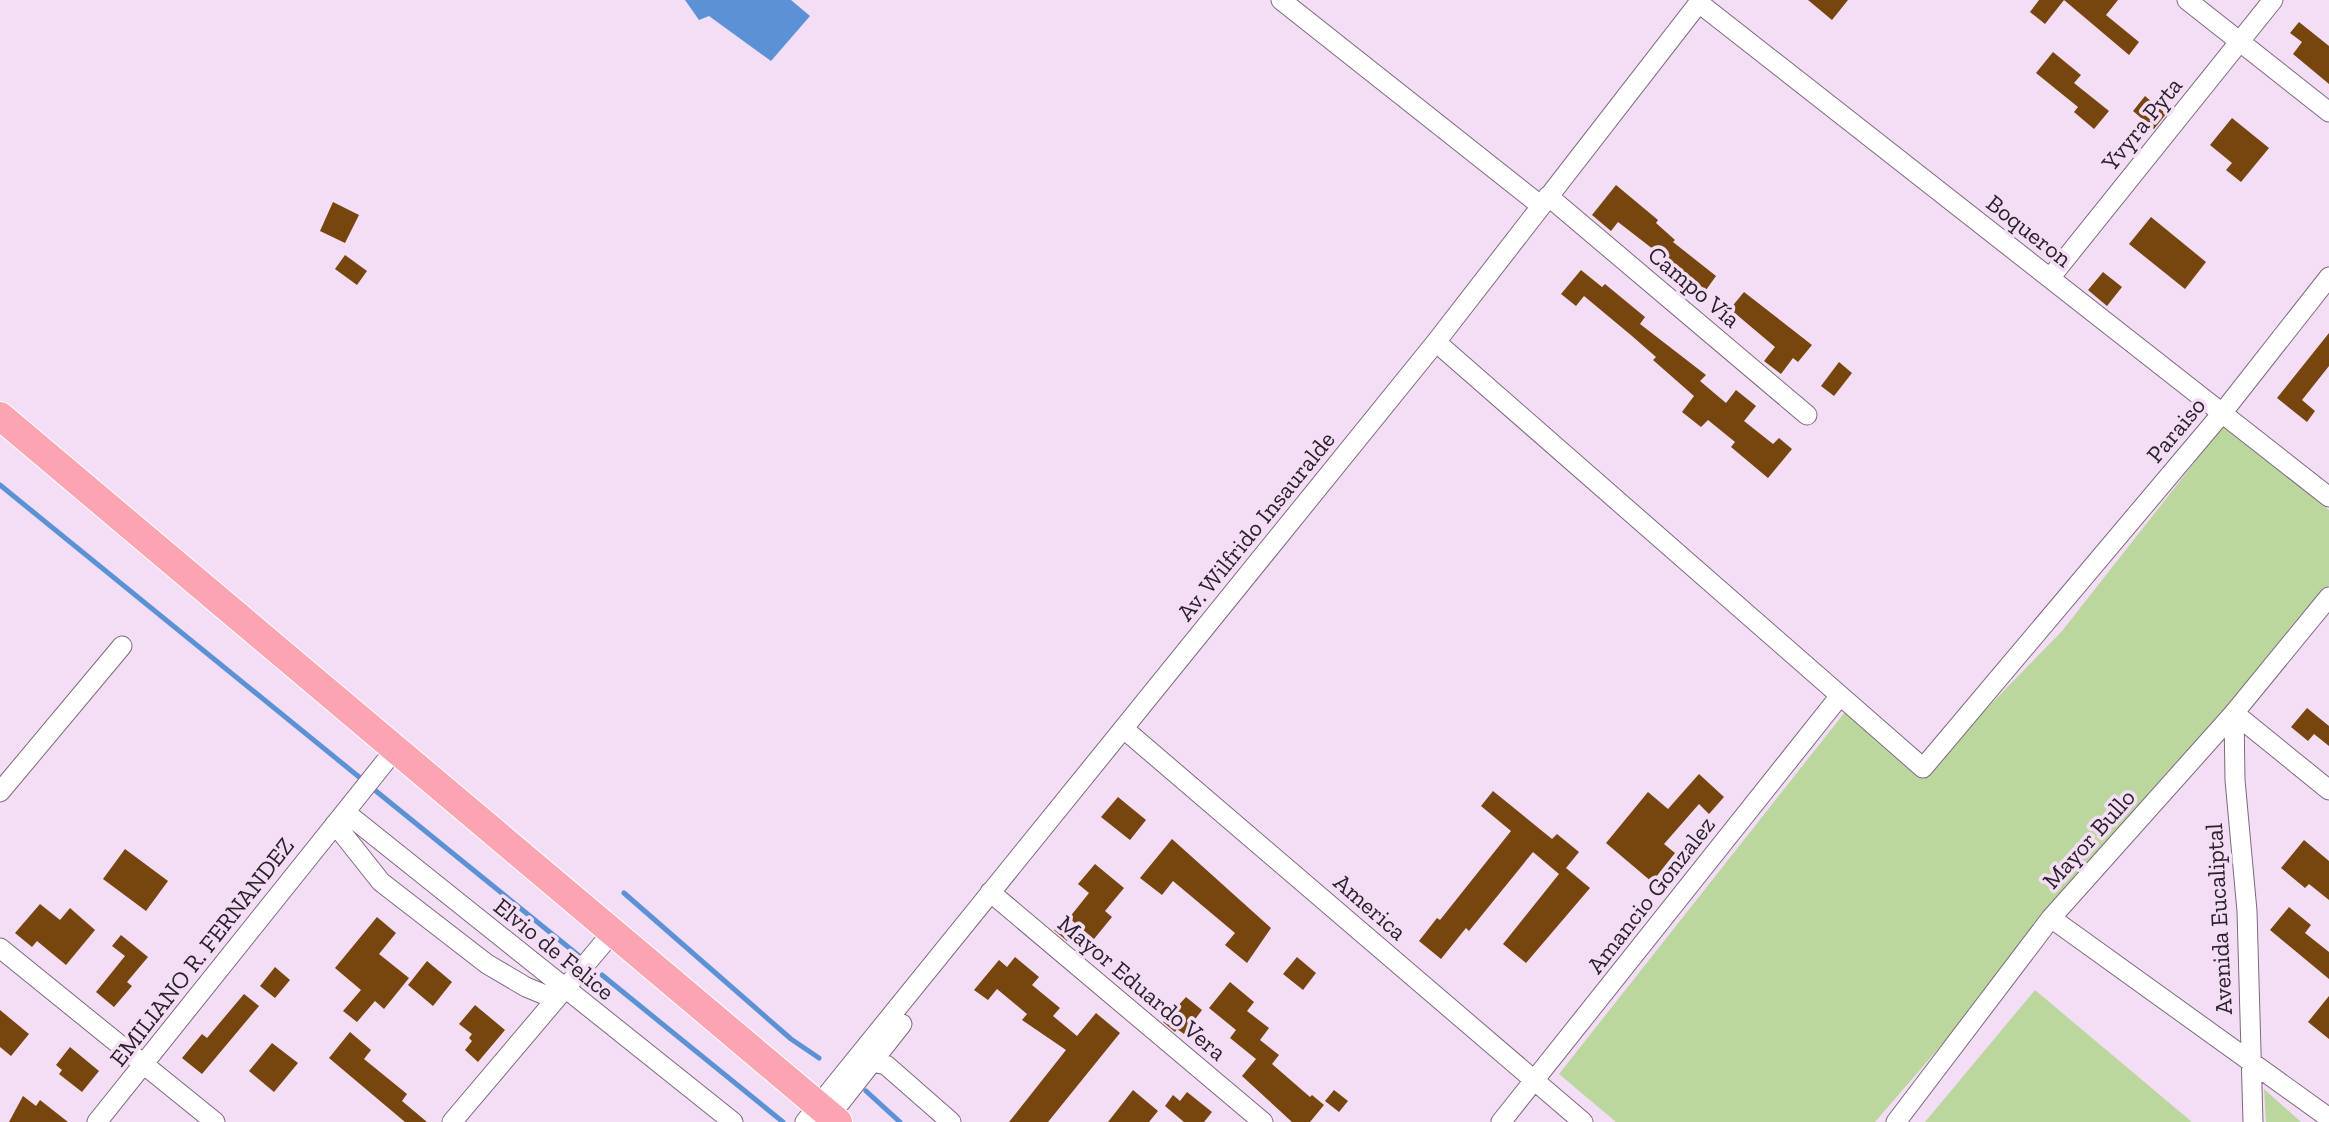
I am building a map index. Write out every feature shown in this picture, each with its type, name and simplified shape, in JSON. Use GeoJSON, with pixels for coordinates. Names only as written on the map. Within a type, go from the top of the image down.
{"type":"FeatureCollection","features":[{"type":"Feature","properties":{"kind":"highway"},"geometry":{"type":"LineString","coordinates":[[0,416],[820,1118]]}},
{"type":"Feature","properties":{"kind":"highway"},"geometry":{"type":"LineString","coordinates":[[0,430],[384,762],[606,940],[820,1118]]}},
{"type":"Feature","properties":{"kind":"street","name":"Campo Vía"},"geometry":{"type":"LineString","coordinates":[[1281,0],[1548,200],[1807,415]]}},
{"type":"Feature","properties":{"kind":"street"},"geometry":{"type":"LineString","coordinates":[[2187,0],[2329,112]]}},
{"type":"Feature","properties":{"kind":"street","name":"Yvyra Pyta"},"geometry":{"type":"LineString","coordinates":[[2050,278],[2273,0]]}},
{"type":"Feature","properties":{"kind":"street","name":"Av. Wilfrido Insauralde"},"geometry":{"type":"LineString","coordinates":[[820,1118],[843,1079],[1439,347],[1548,200],[1706,3]]}},
{"type":"Feature","properties":{"kind":"street","name":"Boqueron"},"geometry":{"type":"LineString","coordinates":[[1706,3],[2329,497]]}},
{"type":"Feature","properties":{"kind":"street","name":"Paraiso"},"geometry":{"type":"LineString","coordinates":[[1839,696],[1923,768],[2224,412],[2329,277]]}},
{"type":"Feature","properties":{"kind":"street"},"geometry":{"type":"LineString","coordinates":[[1439,347],[1839,696]]}},
{"type":"Feature","properties":{"kind":"street","name":"Mayor Bullo"},"geometry":{"type":"LineString","coordinates":[[1896,1122],[2051,918],[2234,713],[2329,597]]}},
{"type":"Feature","properties":{"kind":"street"},"geometry":{"type":"LineString","coordinates":[[0,792],[122,646]]}},
{"type":"Feature","properties":{"kind":"street","name":"Amancio Gonzalez"},"geometry":{"type":"LineString","coordinates":[[1501,1122],[1839,696]]}},
{"type":"Feature","properties":{"kind":"street"},"geometry":{"type":"LineString","coordinates":[[2234,713],[2329,790]]}},
{"type":"Feature","properties":{"kind":"street","name":"Avenida Eucaliptal"},"geometry":{"type":"LineString","coordinates":[[2234,713],[2235,780],[2247,911],[2249,1059],[2253,1122]]}},
{"type":"Feature","properties":{"kind":"street","name":"America"},"geometry":{"type":"LineString","coordinates":[[1127,732],[1583,1122]]}},
{"type":"Feature","properties":{"kind":"street","name":"EMILIANO R. FERNANDEZ"},"geometry":{"type":"LineString","coordinates":[[97,1122],[384,762]]}},
{"type":"Feature","properties":{"kind":"street"},"geometry":{"type":"LineString","coordinates":[[340,818],[381,882],[487,964],[526,987],[559,994]]}},
{"type":"Feature","properties":{"kind":"street","name":"Elvio de Felice"},"geometry":{"type":"LineString","coordinates":[[340,818],[559,994],[733,1122]]}},
{"type":"Feature","properties":{"kind":"street"},"geometry":{"type":"LineString","coordinates":[[820,1118],[873,1062],[993,895]]}},
{"type":"Feature","properties":{"kind":"street","name":"Mayor Eduardo Vera"},"geometry":{"type":"LineString","coordinates":[[993,895],[1263,1122]]}},
{"type":"Feature","properties":{"kind":"street"},"geometry":{"type":"LineString","coordinates":[[2051,918],[2329,1118]]}},
{"type":"Feature","properties":{"kind":"street"},"geometry":{"type":"LineString","coordinates":[[452,1122],[606,940]]}},
{"type":"Feature","properties":{"kind":"street"},"geometry":{"type":"LineString","coordinates":[[0,948],[215,1122]]}},
{"type":"Feature","properties":{"kind":"street"},"geometry":{"type":"LineString","coordinates":[[843,1079],[873,1062],[886,1065],[951,1122]]}},
{"type":"Feature","properties":{"kind":"green space"},"geometry":{"type":"Polygon","coordinates":[[[2224,425],[2329,510],[2329,585],[2051,918],[1875,1122],[1616,1122],[1559,1074],[1845,712],[1923,774],[2062,631],[2224,425]]]}},
{"type":"Feature","properties":{"kind":"green space"},"geometry":{"type":"Polygon","coordinates":[[[2035,990],[2192,1122],[1925,1122],[2035,990]]]}},
{"type":"Feature","properties":{"kind":"green space"},"geometry":{"type":"Polygon","coordinates":[[[2264,1089],[2301,1122],[2266,1122],[2264,1089]]]}},
{"type":"Feature","properties":{"kind":"water"},"geometry":{"type":"Polygon","coordinates":[[[685,0],[791,0],[810,16],[771,61],[709,16],[699,20],[685,0]]]}},
{"type":"Feature","properties":{"kind":"building"},"geometry":{"type":"Polygon","coordinates":[[[1808,0],[1848,0],[1832,20],[1808,0]]]}},
{"type":"Feature","properties":{"kind":"building"},"geometry":{"type":"Polygon","coordinates":[[[2039,0],[2064,0],[2045,24],[2030,12],[2039,0]]]}},
{"type":"Feature","properties":{"kind":"building"},"geometry":{"type":"Polygon","coordinates":[[[2064,0],[2118,0],[2106,15],[2139,42],[2129,55],[2064,0]]]}},
{"type":"Feature","properties":{"kind":"building"},"geometry":{"type":"Polygon","coordinates":[[[2299,22],[2329,46],[2329,84],[2293,54],[2302,42],[2290,33],[2299,22]]]}},
{"type":"Feature","properties":{"kind":"building"},"geometry":{"type":"Polygon","coordinates":[[[2053,52],[2081,75],[2074,83],[2109,111],[2094,129],[2074,112],[2078,107],[2036,73],[2053,52]]]}},
{"type":"Feature","properties":{"kind":"building"},"geometry":{"type":"Polygon","coordinates":[[[2145,96],[2166,114],[2154,129],[2133,111],[2145,96]]]}},
{"type":"Feature","properties":{"kind":"building"},"geometry":{"type":"Polygon","coordinates":[[[2232,118],[2269,148],[2241,182],[2226,170],[2232,163],[2210,145],[2232,118]]]}},
{"type":"Feature","properties":{"kind":"building"},"geometry":{"type":"Polygon","coordinates":[[[1616,185],[1658,220],[1656,223],[1675,240],[1673,242],[1716,276],[1706,290],[1618,222],[1611,231],[1592,215],[1616,185]]]}},
{"type":"Feature","properties":{"kind":"building"},"geometry":{"type":"Polygon","coordinates":[[[333,202],[359,215],[345,243],[320,231],[333,202]]]}},
{"type":"Feature","properties":{"kind":"building"},"geometry":{"type":"Polygon","coordinates":[[[2151,217],[2206,262],[2185,289],[2129,244],[2151,217]]]}},
{"type":"Feature","properties":{"kind":"building"},"geometry":{"type":"Polygon","coordinates":[[[345,255],[367,271],[357,285],[335,269],[345,255]]]}},
{"type":"Feature","properties":{"kind":"building"},"geometry":{"type":"Polygon","coordinates":[[[1581,270],[1602,287],[1605,284],[1645,317],[1640,324],[1706,375],[1700,381],[1726,403],[1736,390],[1756,406],[1744,421],[1773,444],[1779,438],[1792,449],[1768,478],[1731,447],[1735,442],[1708,420],[1701,427],[1682,412],[1694,396],[1653,360],[1656,357],[1584,296],[1576,306],[1561,294],[1581,270]]]}},
{"type":"Feature","properties":{"kind":"building"},"geometry":{"type":"Polygon","coordinates":[[[2103,272],[2122,287],[2107,306],[2088,290],[2103,272]]]}},
{"type":"Feature","properties":{"kind":"building"},"geometry":{"type":"Polygon","coordinates":[[[1744,292],[1812,345],[1798,362],[1793,358],[1781,374],[1764,361],[1775,347],[1730,309],[1744,292]]]}},
{"type":"Feature","properties":{"kind":"building"},"geometry":{"type":"Polygon","coordinates":[[[2329,333],[2329,366],[2302,400],[2315,411],[2307,422],[2277,398],[2329,333]]]}},
{"type":"Feature","properties":{"kind":"building"},"geometry":{"type":"Polygon","coordinates":[[[1839,362],[1852,373],[1834,396],[1821,386],[1839,362]]]}},
{"type":"Feature","properties":{"kind":"building"},"geometry":{"type":"Polygon","coordinates":[[[2307,708],[2329,726],[2329,746],[2314,734],[2308,741],[2291,727],[2307,708]]]}},
{"type":"Feature","properties":{"kind":"building"},"geometry":{"type":"Polygon","coordinates":[[[1699,774],[1724,797],[1709,814],[1699,804],[1664,844],[1675,853],[1652,882],[1606,843],[1648,792],[1668,809],[1699,774]]]}},
{"type":"Feature","properties":{"kind":"building"},"geometry":{"type":"Polygon","coordinates":[[[1493,791],[1552,839],[1557,834],[1579,852],[1566,868],[1590,888],[1526,963],[1503,944],[1559,874],[1533,852],[1469,931],[1466,928],[1441,959],[1419,941],[1437,918],[1440,920],[1511,831],[1481,806],[1493,791]]]}},
{"type":"Feature","properties":{"kind":"building"},"geometry":{"type":"Polygon","coordinates":[[[1118,797],[1146,820],[1130,840],[1101,817],[1118,797]]]}},
{"type":"Feature","properties":{"kind":"building"},"geometry":{"type":"Polygon","coordinates":[[[1172,839],[1271,928],[1247,963],[1225,945],[1235,933],[1173,881],[1162,895],[1140,878],[1172,839]]]}},
{"type":"Feature","properties":{"kind":"building"},"geometry":{"type":"Polygon","coordinates":[[[2304,840],[2329,861],[2329,900],[2309,884],[2305,888],[2281,868],[2304,840]]]}},
{"type":"Feature","properties":{"kind":"building"},"geometry":{"type":"Polygon","coordinates":[[[125,849],[168,881],[146,911],[103,879],[125,849]]]}},
{"type":"Feature","properties":{"kind":"building"},"geometry":{"type":"Polygon","coordinates":[[[1095,864],[1124,888],[1105,911],[1112,917],[1094,939],[1069,918],[1089,893],[1078,884],[1095,864]]]}},
{"type":"Feature","properties":{"kind":"building"},"geometry":{"type":"Polygon","coordinates":[[[40,904],[60,920],[70,908],[95,930],[66,965],[37,941],[32,947],[15,933],[40,904]]]}},
{"type":"Feature","properties":{"kind":"building"},"geometry":{"type":"Polygon","coordinates":[[[2289,907],[2311,925],[2305,933],[2329,952],[2329,979],[2270,930],[2289,907]]]}},
{"type":"Feature","properties":{"kind":"building"},"geometry":{"type":"Polygon","coordinates":[[[377,917],[396,933],[379,954],[409,978],[384,1009],[375,1001],[357,1022],[343,1011],[361,990],[335,968],[377,917]]]}},
{"type":"Feature","properties":{"kind":"building"},"geometry":{"type":"Polygon","coordinates":[[[1064,918],[1077,928],[1067,941],[1054,930],[1064,918]]]}},
{"type":"Feature","properties":{"kind":"building"},"geometry":{"type":"Polygon","coordinates":[[[121,935],[148,957],[127,982],[132,986],[114,1007],[96,992],[125,956],[112,946],[121,935]]]}},
{"type":"Feature","properties":{"kind":"building"},"geometry":{"type":"Polygon","coordinates":[[[1015,957],[1039,977],[1032,985],[1060,1008],[1053,1016],[1077,1036],[1096,1013],[1120,1033],[1048,1122],[1009,1122],[1066,1050],[1022,1020],[1027,1014],[997,989],[988,1000],[974,990],[999,960],[1007,967],[1015,957]]]}},
{"type":"Feature","properties":{"kind":"building"},"geometry":{"type":"Polygon","coordinates":[[[1297,957],[1316,973],[1303,990],[1283,974],[1297,957]]]}},
{"type":"Feature","properties":{"kind":"building"},"geometry":{"type":"Polygon","coordinates":[[[427,961],[452,982],[433,1006],[408,985],[427,961]]]}},
{"type":"Feature","properties":{"kind":"building"},"geometry":{"type":"Polygon","coordinates":[[[275,967],[290,980],[275,998],[260,986],[275,967]]]}},
{"type":"Feature","properties":{"kind":"building"},"geometry":{"type":"Polygon","coordinates":[[[1230,982],[1254,1002],[1247,1011],[1269,1028],[1260,1040],[1279,1055],[1272,1064],[1310,1097],[1312,1095],[1324,1105],[1310,1122],[1292,1122],[1242,1076],[1256,1059],[1230,1038],[1236,1030],[1209,1008],[1230,982]]]}},
{"type":"Feature","properties":{"kind":"building"},"geometry":{"type":"Polygon","coordinates":[[[244,994],[259,1006],[202,1074],[182,1058],[202,1034],[207,1038],[244,994]]]}},
{"type":"Feature","properties":{"kind":"building"},"geometry":{"type":"Polygon","coordinates":[[[2329,996],[2329,1039],[2308,1022],[2329,996]]]}},
{"type":"Feature","properties":{"kind":"building"},"geometry":{"type":"Polygon","coordinates":[[[1186,997],[1202,1010],[1184,1034],[1177,1029],[1175,1032],[1163,1022],[1186,997]]]}},
{"type":"Feature","properties":{"kind":"building"},"geometry":{"type":"Polygon","coordinates":[[[475,1005],[505,1030],[478,1062],[465,1050],[472,1041],[469,1038],[472,1034],[459,1024],[475,1005]]]}},
{"type":"Feature","properties":{"kind":"building"},"geometry":{"type":"Polygon","coordinates":[[[0,1010],[29,1034],[11,1056],[0,1047],[0,1010]]]}},
{"type":"Feature","properties":{"kind":"building"},"geometry":{"type":"Polygon","coordinates":[[[350,1032],[371,1050],[364,1059],[407,1094],[402,1101],[427,1122],[405,1122],[329,1058],[350,1032]]]}},
{"type":"Feature","properties":{"kind":"building"},"geometry":{"type":"Polygon","coordinates":[[[272,1043],[298,1063],[274,1092],[249,1071],[272,1043]]]}},
{"type":"Feature","properties":{"kind":"building"},"geometry":{"type":"Polygon","coordinates":[[[70,1047],[99,1071],[82,1092],[59,1074],[62,1070],[56,1065],[70,1047]]]}},
{"type":"Feature","properties":{"kind":"building"},"geometry":{"type":"Polygon","coordinates":[[[1133,1090],[1158,1111],[1149,1122],[1108,1122],[1133,1090]]]}},
{"type":"Feature","properties":{"kind":"building"},"geometry":{"type":"Polygon","coordinates":[[[1334,1090],[1348,1101],[1339,1112],[1325,1101],[1334,1090]]]}},
{"type":"Feature","properties":{"kind":"building"},"geometry":{"type":"Polygon","coordinates":[[[1187,1092],[1212,1112],[1204,1122],[1184,1122],[1165,1106],[1173,1095],[1180,1101],[1187,1092]]]}},
{"type":"Feature","properties":{"kind":"building"},"geometry":{"type":"Polygon","coordinates":[[[23,1096],[36,1106],[40,1100],[68,1122],[9,1122],[23,1096]]]}},
{"type":"Feature","properties":{"kind":"waterway"},"geometry":{"type":"LineString","coordinates":[[0,485],[364,781]]}},
{"type":"Feature","properties":{"kind":"waterway"},"geometry":{"type":"LineString","coordinates":[[371,787],[578,955]]}},
{"type":"Feature","properties":{"kind":"waterway"},"geometry":{"type":"LineString","coordinates":[[624,893],[791,1039],[819,1058]]}},
{"type":"Feature","properties":{"kind":"waterway"},"geometry":{"type":"LineString","coordinates":[[602,975],[783,1122]]}},
{"type":"Feature","properties":{"kind":"waterway"},"geometry":{"type":"LineString","coordinates":[[866,1091],[900,1122]]}}]}
